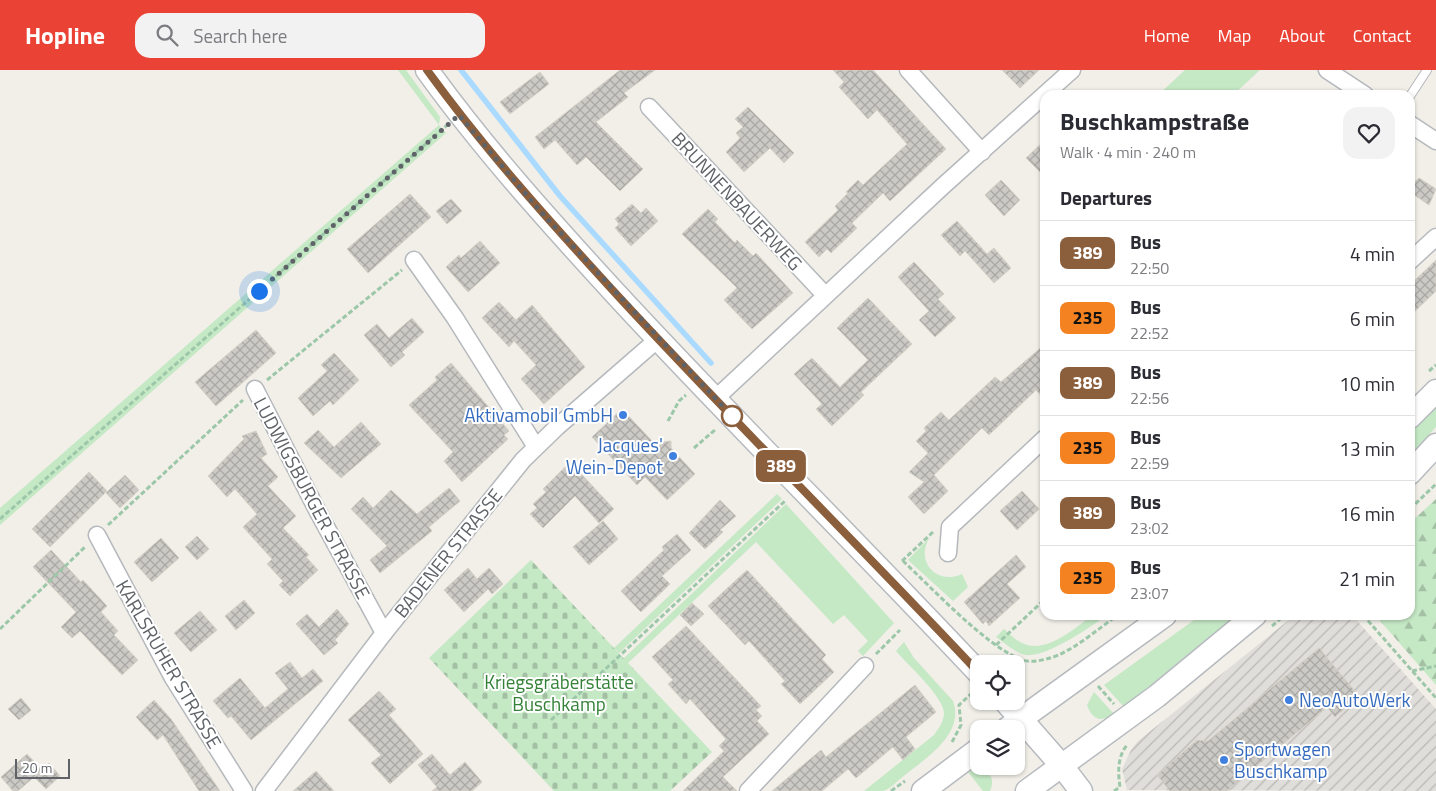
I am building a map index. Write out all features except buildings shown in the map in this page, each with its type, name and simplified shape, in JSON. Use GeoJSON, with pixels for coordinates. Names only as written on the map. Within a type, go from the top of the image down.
{"type":"FeatureCollection","features":[{"type":"Feature","properties":{"kind":"main road"},"geometry":{"type":"LineString","coordinates":[[427,70],[459,115],[524,193],[658,340],[801,486],[970,664]]}},
{"type":"Feature","properties":{"kind":"main road"},"geometry":{"type":"LineString","coordinates":[[1415,412],[1436,391]]}},
{"type":"Feature","properties":{"kind":"main road"},"geometry":{"type":"LineString","coordinates":[[1415,468],[1436,445]]}},
{"type":"Feature","properties":{"kind":"main road"},"geometry":{"type":"LineString","coordinates":[[1020,720],[1158,620]]}},
{"type":"Feature","properties":{"kind":"main road"},"geometry":{"type":"LineString","coordinates":[[1027,791],[1127,719],[1249,620]]}},
{"type":"Feature","properties":{"kind":"main road"},"geometry":{"type":"LineString","coordinates":[[1025,734],[1062,766],[1081,791]]}},
{"type":"Feature","properties":{"kind":"main road"},"geometry":{"type":"LineString","coordinates":[[923,791],[970,756]]}},
{"type":"Feature","properties":{"kind":"street"},"geometry":{"type":"LineString","coordinates":[[908,70],[982,152]]}},
{"type":"Feature","properties":{"kind":"street"},"geometry":{"type":"LineString","coordinates":[[1050,90],[1072,70]]}},
{"type":"Feature","properties":{"kind":"street"},"geometry":{"type":"LineString","coordinates":[[1327,70],[1357,90]]}},
{"type":"Feature","properties":{"kind":"street"},"geometry":{"type":"LineString","coordinates":[[707,391],[825,295],[1040,99]]}},
{"type":"Feature","properties":{"kind":"street","name":"BRUNNENBAUERWEG"},"geometry":{"type":"LineString","coordinates":[[649,107],[825,295]]}},
{"type":"Feature","properties":{"kind":"street"},"geometry":{"type":"LineString","coordinates":[[1415,127],[1436,141]]}},
{"type":"Feature","properties":{"kind":"street"},"geometry":{"type":"LineString","coordinates":[[1415,256],[1436,237]]}},
{"type":"Feature","properties":{"kind":"street"},"geometry":{"type":"LineString","coordinates":[[414,260],[455,318],[536,447]]}},
{"type":"Feature","properties":{"kind":"street","name":"BADENER STRASSE"},"geometry":{"type":"LineString","coordinates":[[264,791],[384,633],[536,447],[658,340]]}},
{"type":"Feature","properties":{"kind":"street","name":"LUDWIGSBURGER STRASSE"},"geometry":{"type":"LineString","coordinates":[[255,390],[318,512],[384,633]]}},
{"type":"Feature","properties":{"kind":"street"},"geometry":{"type":"LineString","coordinates":[[948,553],[950,528],[1040,443]]}},
{"type":"Feature","properties":{"kind":"street","name":"KARLSRUHER STRASSE"},"geometry":{"type":"LineString","coordinates":[[97,535],[174,678],[244,791]]}},
{"type":"Feature","properties":{"kind":"street"},"geometry":{"type":"LineString","coordinates":[[755,788],[865,666]]}},
{"type":"Feature","properties":{"kind":"lane"},"geometry":{"type":"LineString","coordinates":[[1414,90],[1426,70]]}},
{"type":"Feature","properties":{"kind":"path"},"geometry":{"type":"LineString","coordinates":[[0,519],[459,115]]}},
{"type":"Feature","properties":{"kind":"path"},"geometry":{"type":"LineString","coordinates":[[0,628],[97,535],[255,390],[414,260]]}},
{"type":"Feature","properties":{"kind":"path"},"geometry":{"type":"LineString","coordinates":[[668,421],[679,401],[707,391]]}},
{"type":"Feature","properties":{"kind":"path"},"geometry":{"type":"LineString","coordinates":[[694,448],[731,415]]}},
{"type":"Feature","properties":{"kind":"path"},"geometry":{"type":"LineString","coordinates":[[1415,504],[1436,484]]}},
{"type":"Feature","properties":{"kind":"path"},"geometry":{"type":"LineString","coordinates":[[551,720],[801,486]]}},
{"type":"Feature","properties":{"kind":"path"},"geometry":{"type":"LineString","coordinates":[[902,560],[933,531],[950,528]]}},
{"type":"Feature","properties":{"kind":"path"},"geometry":{"type":"LineString","coordinates":[[996,645],[1040,604]]}},
{"type":"Feature","properties":{"kind":"path"},"geometry":{"type":"LineString","coordinates":[[1025,660],[1030,662],[1052,658],[1110,620]]}},
{"type":"Feature","properties":{"kind":"path"},"geometry":{"type":"LineString","coordinates":[[1367,620],[1436,698]]}},
{"type":"Feature","properties":{"kind":"path"},"geometry":{"type":"LineString","coordinates":[[865,666],[900,630]]}},
{"type":"Feature","properties":{"kind":"path"},"geometry":{"type":"LineString","coordinates":[[1067,649],[1140,734],[1126,746],[1122,754],[1118,772],[1120,787],[1114,791]]}},
{"type":"Feature","properties":{"kind":"path"},"geometry":{"type":"LineString","coordinates":[[1412,671],[1436,666]]}},
{"type":"Feature","properties":{"kind":"path"},"geometry":{"type":"LineString","coordinates":[[952,743],[961,724],[959,704],[970,694]]}},
{"type":"Feature","properties":{"kind":"shaded area"},"geometry":{"type":"Polygon","coordinates":[[[1289,620],[1356,620],[1436,709],[1436,791],[1127,790],[1122,769],[1131,750],[1138,741],[1289,620]]]}},
{"type":"Feature","properties":{"kind":"green space"},"geometry":{"type":"Polygon","coordinates":[[[398,70],[406,70],[440,117],[439,125],[398,70]]]}},
{"type":"Feature","properties":{"kind":"green space"},"geometry":{"type":"Polygon","coordinates":[[[1185,70],[1260,70],[1238,90],[1163,90],[1185,70]]]}},
{"type":"Feature","properties":{"kind":"green space"},"geometry":{"type":"Polygon","coordinates":[[[439,125],[446,133],[0,525],[0,508],[439,125]]]}},
{"type":"Feature","properties":{"kind":"green space"},"geometry":{"type":"Polygon","coordinates":[[[1436,406],[1436,427],[1415,450],[1415,428],[1436,406]]]}},
{"type":"Feature","properties":{"kind":"green space"},"geometry":{"type":"Polygon","coordinates":[[[777,494],[782,499],[619,653],[614,648],[777,494]]]}},
{"type":"Feature","properties":{"kind":"green space"},"geometry":{"type":"Polygon","coordinates":[[[1436,499],[1436,685],[1379,620],[1415,620],[1415,518],[1436,499]]]}},
{"type":"Feature","properties":{"kind":"green space"},"geometry":{"type":"Polygon","coordinates":[[[786,504],[894,623],[863,656],[858,651],[868,641],[844,615],[833,624],[756,542],[628,663],[623,659],[786,504]]]}},
{"type":"Feature","properties":{"kind":"green space"},"geometry":{"type":"Polygon","coordinates":[[[930,537],[925,555],[931,569],[944,577],[962,574],[968,587],[953,601],[908,560],[930,537]]]}},
{"type":"Feature","properties":{"kind":"green space","name":"Kriegsgräberstätte Buschkamp"},"geometry":{"type":"Polygon","coordinates":[[[531,560],[712,752],[670,791],[554,791],[429,658],[531,560]]]}},
{"type":"Feature","properties":{"kind":"green space"},"geometry":{"type":"Polygon","coordinates":[[[1086,620],[1100,620],[1065,642],[1041,653],[1030,655],[1022,654],[1012,649],[996,637],[1004,629],[1020,642],[1039,646],[1068,633],[1086,620]]]}},
{"type":"Feature","properties":{"kind":"green space"},"geometry":{"type":"Polygon","coordinates":[[[1194,620],[1230,620],[1124,707],[1104,685],[1194,620]]]}},
{"type":"Feature","properties":{"kind":"green space"},"geometry":{"type":"Polygon","coordinates":[[[904,642],[914,658],[953,701],[954,724],[949,734],[933,753],[892,786],[883,791],[864,791],[934,735],[943,719],[944,713],[938,698],[896,651],[904,642]]]}},
{"type":"Feature","properties":{"kind":"green space"},"geometry":{"type":"Polygon","coordinates":[[[1094,692],[1114,714],[1101,719],[1092,714],[1087,705],[1094,692]]]}},
{"type":"Feature","properties":{"kind":"green space"},"geometry":{"type":"Polygon","coordinates":[[[970,775],[990,775],[992,780],[990,791],[983,791],[970,775]]]}},
{"type":"Feature","properties":{"kind":"waterway"},"geometry":{"type":"LineString","coordinates":[[461,70],[560,196],[711,363]]}},
{"type":"Feature","properties":{"kind":"bus line","name":"389"},"geometry":{"type":"LineString","coordinates":[[427,70],[459,115],[500,166],[658,340],[888,576],[970,663]]}},
{"type":"Feature","properties":{"kind":"place","name":"Aktivamobil GmbH"},"geometry":{"type":"Point","coordinates":[623,415]}},
{"type":"Feature","properties":{"kind":"place","name":"Jacques' Wein-Depot"},"geometry":{"type":"Point","coordinates":[673,456]}},
{"type":"Feature","properties":{"kind":"place","name":"NeoAutoWerk"},"geometry":{"type":"Point","coordinates":[1289,700]}},
{"type":"Feature","properties":{"kind":"place","name":"Sportwagen Buschkamp"},"geometry":{"type":"Point","coordinates":[1224,760]}},
{"type":"Feature","properties":{"kind":"route"},"geometry":{"type":"LineString","coordinates":[[259,291],[459,115],[500,166],[542,213],[658,340],[732,416]]}}]}
